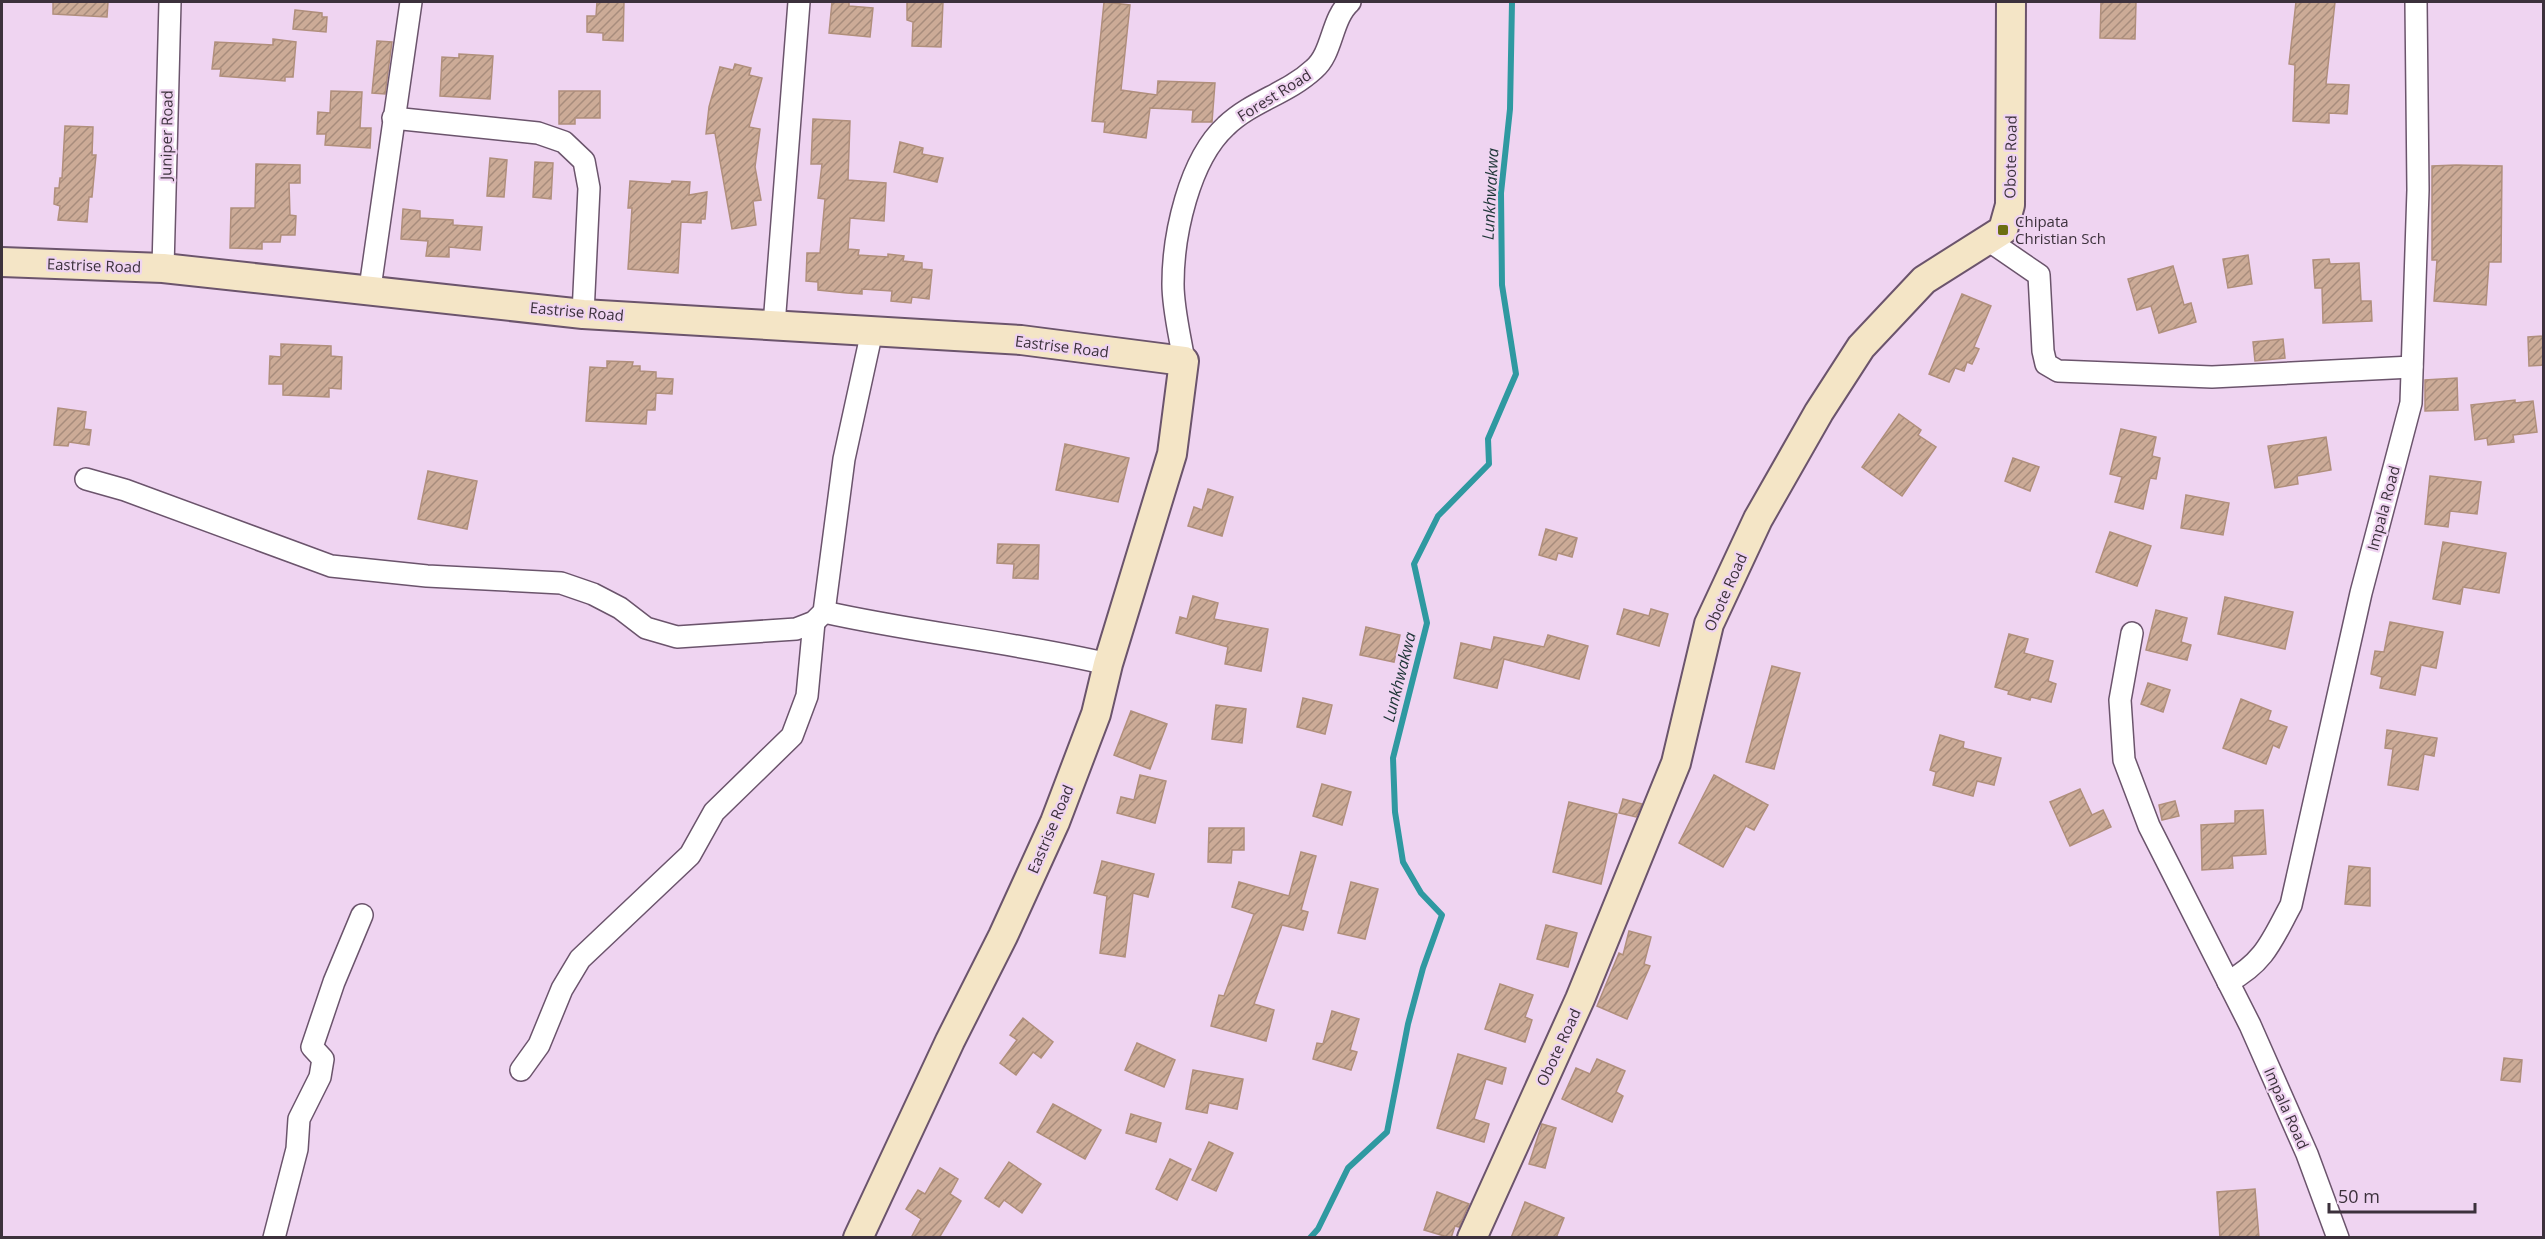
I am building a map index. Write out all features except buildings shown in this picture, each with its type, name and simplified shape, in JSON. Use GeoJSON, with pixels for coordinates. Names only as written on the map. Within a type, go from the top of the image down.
{"type":"FeatureCollection","features":[{"type":"Feature","properties":{"kind":"street","name":"Juniper Road"},"geometry":{"type":"LineString","coordinates":[[163,268],[170,2]]}},
{"type":"Feature","properties":{"kind":"street"},"geometry":{"type":"LineString","coordinates":[[370,288],[411,2]]}},
{"type":"Feature","properties":{"kind":"street"},"geometry":{"type":"LineString","coordinates":[[774,325],[798,2]]}},
{"type":"Feature","properties":{"kind":"street","name":"Forest Road"},"geometry":{"type":"LineString","coordinates":[[1184,361],[1173,284],[1184,204],[1196,170],[1224,127],[1252,106],[1273,98],[1316,68],[1331,32],[1350,2]]}},
{"type":"Feature","properties":{"kind":"street","name":"Obote Road"},"geometry":{"type":"LineString","coordinates":[[1472,1238],[1580,999],[1676,764],[1709,624],[1758,519],[1819,412],[1861,348],[1924,280],[2002,230],[2010,205],[2011,2]]}},
{"type":"Feature","properties":{"kind":"street","name":"Impala Road"},"geometry":{"type":"LineString","coordinates":[[2228,982],[2249,971],[2269,946],[2291,905],[2361,593],[2410,403],[2418,190],[2416,2]]}},
{"type":"Feature","properties":{"kind":"street"},"geometry":{"type":"LineString","coordinates":[[393,118],[538,133],[564,142],[584,161],[589,188],[584,314]]}},
{"type":"Feature","properties":{"kind":"street"},"geometry":{"type":"LineString","coordinates":[[1988,240],[2039,275],[2043,351],[2046,364],[2058,371],[2212,377],[2412,367]]}},
{"type":"Feature","properties":{"kind":"street","name":"Eastrise Road"},"geometry":{"type":"LineString","coordinates":[[2,262],[163,268],[370,288],[584,314],[1021,340],[1184,361],[1172,454],[1108,664],[1096,714],[1055,822],[858,1238]]}},
{"type":"Feature","properties":{"kind":"street"},"geometry":{"type":"LineString","coordinates":[[521,1070],[539,1045],[562,989],[580,959],[690,855],[714,812],[792,736],[807,696],[844,459],[872,331]]}},
{"type":"Feature","properties":{"kind":"street"},"geometry":{"type":"LineString","coordinates":[[86,479],[124,490],[331,566],[427,576],[561,583],[611,603],[646,628],[677,636],[796,630],[819,617],[1036,647],[1108,664]]}},
{"type":"Feature","properties":{"kind":"street","name":"Impala Road"},"geometry":{"type":"LineString","coordinates":[[2132,633],[2120,700],[2124,760],[2149,826],[2228,982],[2307,1154],[2338,1238]]}},
{"type":"Feature","properties":{"kind":"street"},"geometry":{"type":"LineString","coordinates":[[274,1238],[297,1149],[299,1119],[320,1077],[323,1059],[312,1047],[334,982],[362,915]]}},
{"type":"Feature","properties":{"kind":"waterway","name":"Lunkhwakwa"},"geometry":{"type":"LineString","coordinates":[[1310,1238],[1318,1229],[1348,1168],[1387,1132],[1408,1024],[1423,968],[1442,915],[1421,893],[1403,862],[1395,812],[1393,758],[1427,623],[1414,564],[1438,516],[1489,464],[1488,439],[1516,374],[1502,285],[1501,193],[1510,109],[1512,2]]}},
{"type":"Feature","properties":{"kind":"place","name":"Chipata Christian Sch"},"geometry":{"type":"Point","coordinates":[2003,230]}}]}
